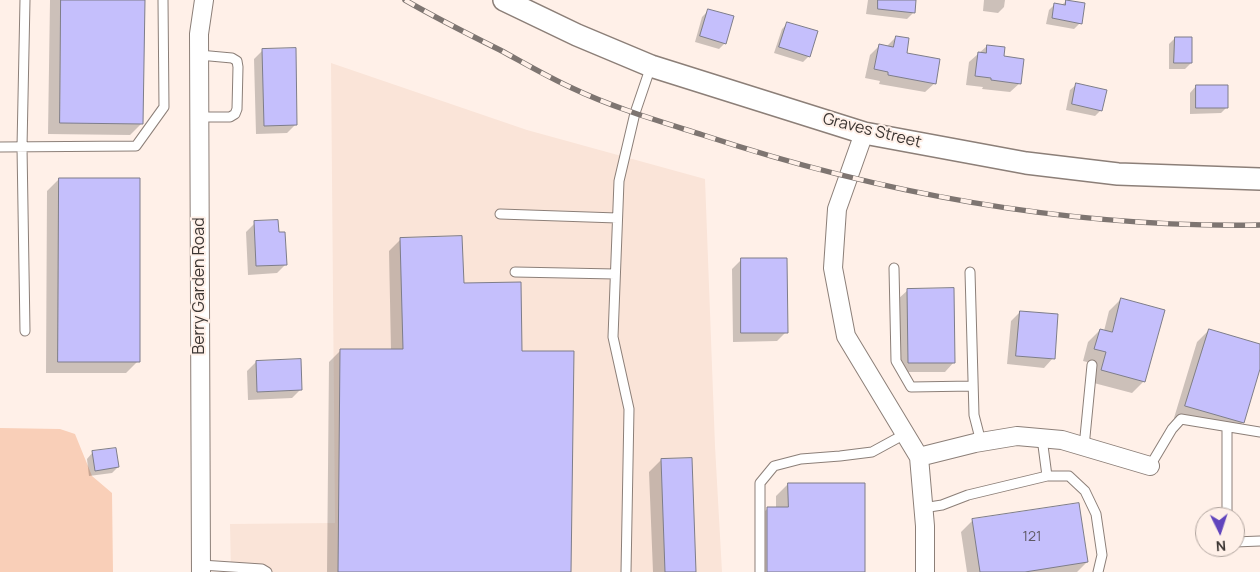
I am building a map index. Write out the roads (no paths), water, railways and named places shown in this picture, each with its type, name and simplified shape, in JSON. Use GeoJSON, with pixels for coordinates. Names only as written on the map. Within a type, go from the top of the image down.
{"type":"FeatureCollection","features":[{"type":"Feature","properties":{"kind":"street","name":"Berry Garden Road"},"geometry":{"type":"LineString","coordinates":[[201,569],[199,34],[204,0]]}},
{"type":"Feature","properties":{"kind":"street","name":"Graves Street"},"geometry":{"type":"LineString","coordinates":[[504,0],[577,35],[651,66],[864,133],[1035,164],[1118,174],[1260,179]]}},
{"type":"Feature","properties":{"kind":"street"},"geometry":{"type":"LineString","coordinates":[[864,133],[837,209],[833,268],[846,336],[920,458],[926,572]]}},
{"type":"Feature","properties":{"kind":"street"},"geometry":{"type":"LineString","coordinates":[[920,458],[981,442],[1017,436],[1062,440],[1150,466]]}},
{"type":"Feature","properties":{"kind":"lane"},"geometry":{"type":"LineString","coordinates":[[25,0],[22,147],[25,331]]}},
{"type":"Feature","properties":{"kind":"lane"},"geometry":{"type":"LineString","coordinates":[[0,147],[136,146],[164,107],[163,0]]}},
{"type":"Feature","properties":{"kind":"lane"},"geometry":{"type":"LineString","coordinates":[[199,56],[232,58],[237,61],[238,67],[237,109],[235,114],[230,116],[199,117]]}},
{"type":"Feature","properties":{"kind":"lane"},"geometry":{"type":"LineString","coordinates":[[626,572],[630,409],[614,343],[619,181],[635,113],[651,66]]}},
{"type":"Feature","properties":{"kind":"lane"},"geometry":{"type":"LineString","coordinates":[[500,214],[618,218]]}},
{"type":"Feature","properties":{"kind":"lane"},"geometry":{"type":"LineString","coordinates":[[894,268],[896,361],[911,387],[973,386]]}},
{"type":"Feature","properties":{"kind":"lane"},"geometry":{"type":"LineString","coordinates":[[515,272],[616,274]]}},
{"type":"Feature","properties":{"kind":"lane"},"geometry":{"type":"LineString","coordinates":[[970,272],[974,415],[981,442]]}},
{"type":"Feature","properties":{"kind":"lane"},"geometry":{"type":"LineString","coordinates":[[1084,446],[1092,365]]}},
{"type":"Feature","properties":{"kind":"lane"},"geometry":{"type":"LineString","coordinates":[[1150,466],[1172,429],[1181,419],[1260,432]]}},
{"type":"Feature","properties":{"kind":"lane"},"geometry":{"type":"LineString","coordinates":[[1227,427],[1227,507]]}},
{"type":"Feature","properties":{"kind":"lane"},"geometry":{"type":"LineString","coordinates":[[760,572],[760,483],[774,466],[801,459],[872,452],[905,434]]}},
{"type":"Feature","properties":{"kind":"lane"},"geometry":{"type":"LineString","coordinates":[[1042,438],[1047,476]]}},
{"type":"Feature","properties":{"kind":"lane"},"geometry":{"type":"LineString","coordinates":[[923,508],[942,505],[968,495],[1047,476],[1069,476],[1085,491],[1096,514],[1102,555],[1098,572]]}},
{"type":"Feature","properties":{"kind":"lane"},"geometry":{"type":"LineString","coordinates":[[1245,542],[1260,541]]}},
{"type":"Feature","properties":{"kind":"lane"},"geometry":{"type":"LineString","coordinates":[[201,569],[253,568],[262,569],[267,572]]}},
{"type":"Feature","properties":{"kind":"railway"},"geometry":{"type":"LineString","coordinates":[[405,0],[554,79],[604,102],[771,156],[839,174],[908,190],[1048,213],[1118,220],[1260,225]]}}]}
